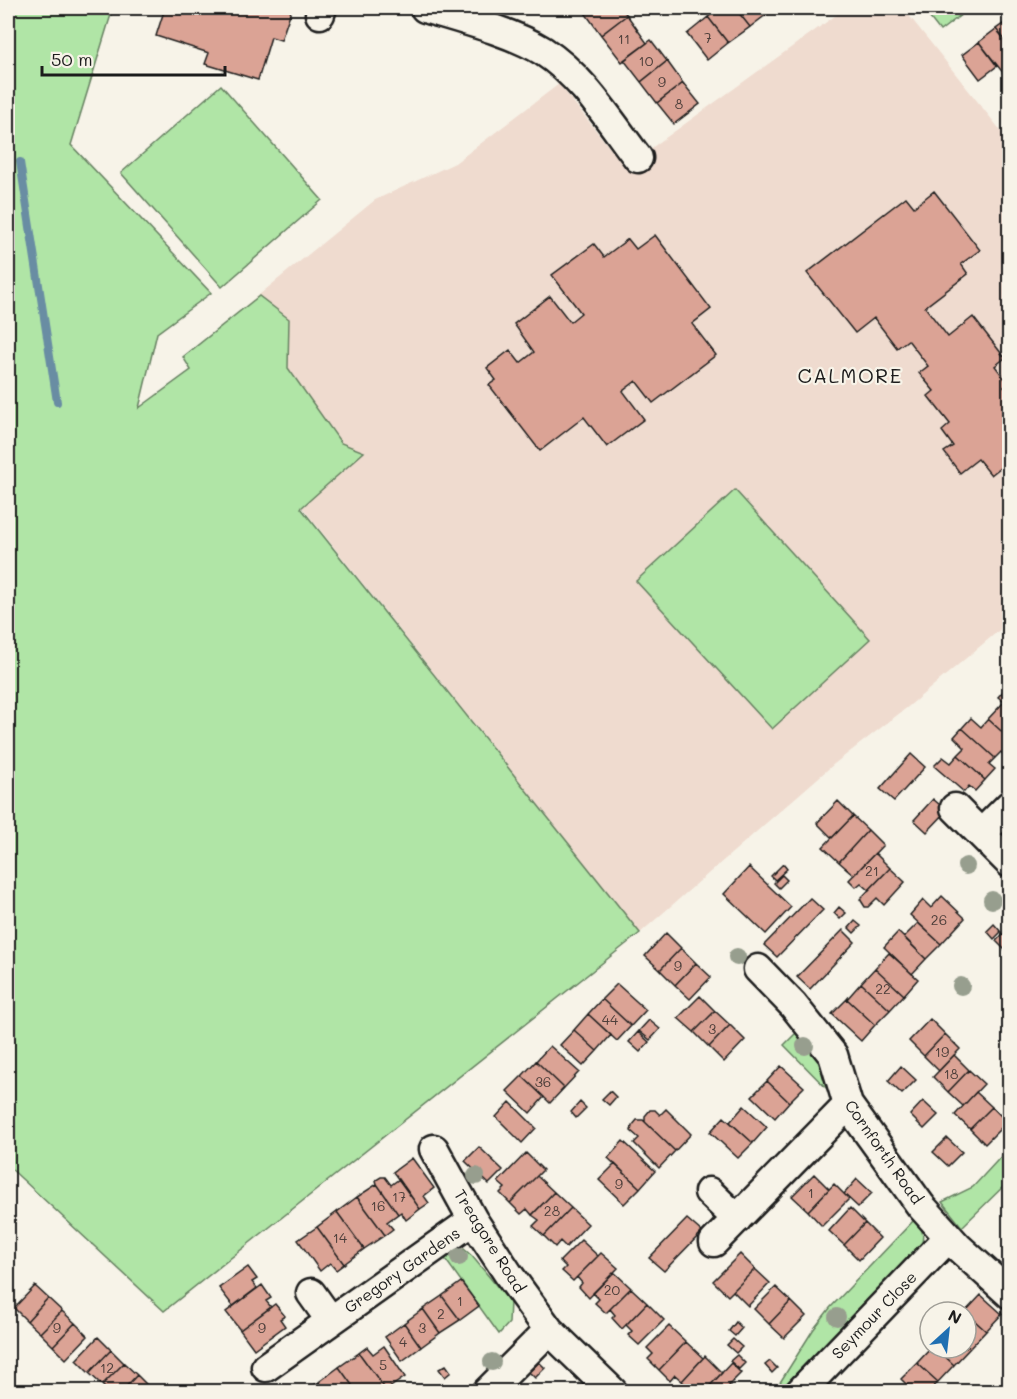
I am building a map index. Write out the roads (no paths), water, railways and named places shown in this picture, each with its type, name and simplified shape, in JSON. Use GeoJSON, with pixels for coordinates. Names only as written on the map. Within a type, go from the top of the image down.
{"type":"FeatureCollection","features":[{"type":"Feature","properties":{"kind":"street"},"geometry":{"type":"LineString","coordinates":[[425,8],[520,39],[543,51],[565,67],[585,88],[638,158]]}},
{"type":"Feature","properties":{"kind":"street"},"geometry":{"type":"LineString","coordinates":[[981,834],[1010,805]]}},
{"type":"Feature","properties":{"kind":"street"},"geometry":{"type":"LineString","coordinates":[[955,808],[1010,862]]}},
{"type":"Feature","properties":{"kind":"street","name":"Cornforth Road"},"geometry":{"type":"LineString","coordinates":[[758,969],[793,1005],[833,1055],[848,1105],[921,1206],[948,1238],[1010,1294]]}},
{"type":"Feature","properties":{"kind":"street"},"geometry":{"type":"LineString","coordinates":[[714,1242],[848,1105]]}},
{"type":"Feature","properties":{"kind":"street","name":"Treagore Road"},"geometry":{"type":"LineString","coordinates":[[434,1149],[473,1220],[549,1330],[613,1392]]}},
{"type":"Feature","properties":{"kind":"street"},"geometry":{"type":"LineString","coordinates":[[709,1192],[738,1219]]}},
{"type":"Feature","properties":{"kind":"street","name":"Gregory Gardens"},"geometry":{"type":"LineString","coordinates":[[266,1368],[473,1220]]}},
{"type":"Feature","properties":{"kind":"street","name":"Seymour Close"},"geometry":{"type":"LineString","coordinates":[[800,1392],[948,1238]]}},
{"type":"Feature","properties":{"kind":"street","name":"Gregory Gardens"},"geometry":{"type":"LineString","coordinates":[[311,1293],[331,1321]]}},
{"type":"Feature","properties":{"kind":"street"},"geometry":{"type":"LineString","coordinates":[[487,1392],[549,1330]]}},
{"type":"Feature","properties":{"kind":"waterway"},"geometry":{"type":"LineString","coordinates":[[20,162],[57,402]]}},
{"type":"Feature","properties":{"kind":"district","name":"CALMORE"},"geometry":{"type":"Point","coordinates":[850,376]}}]}
